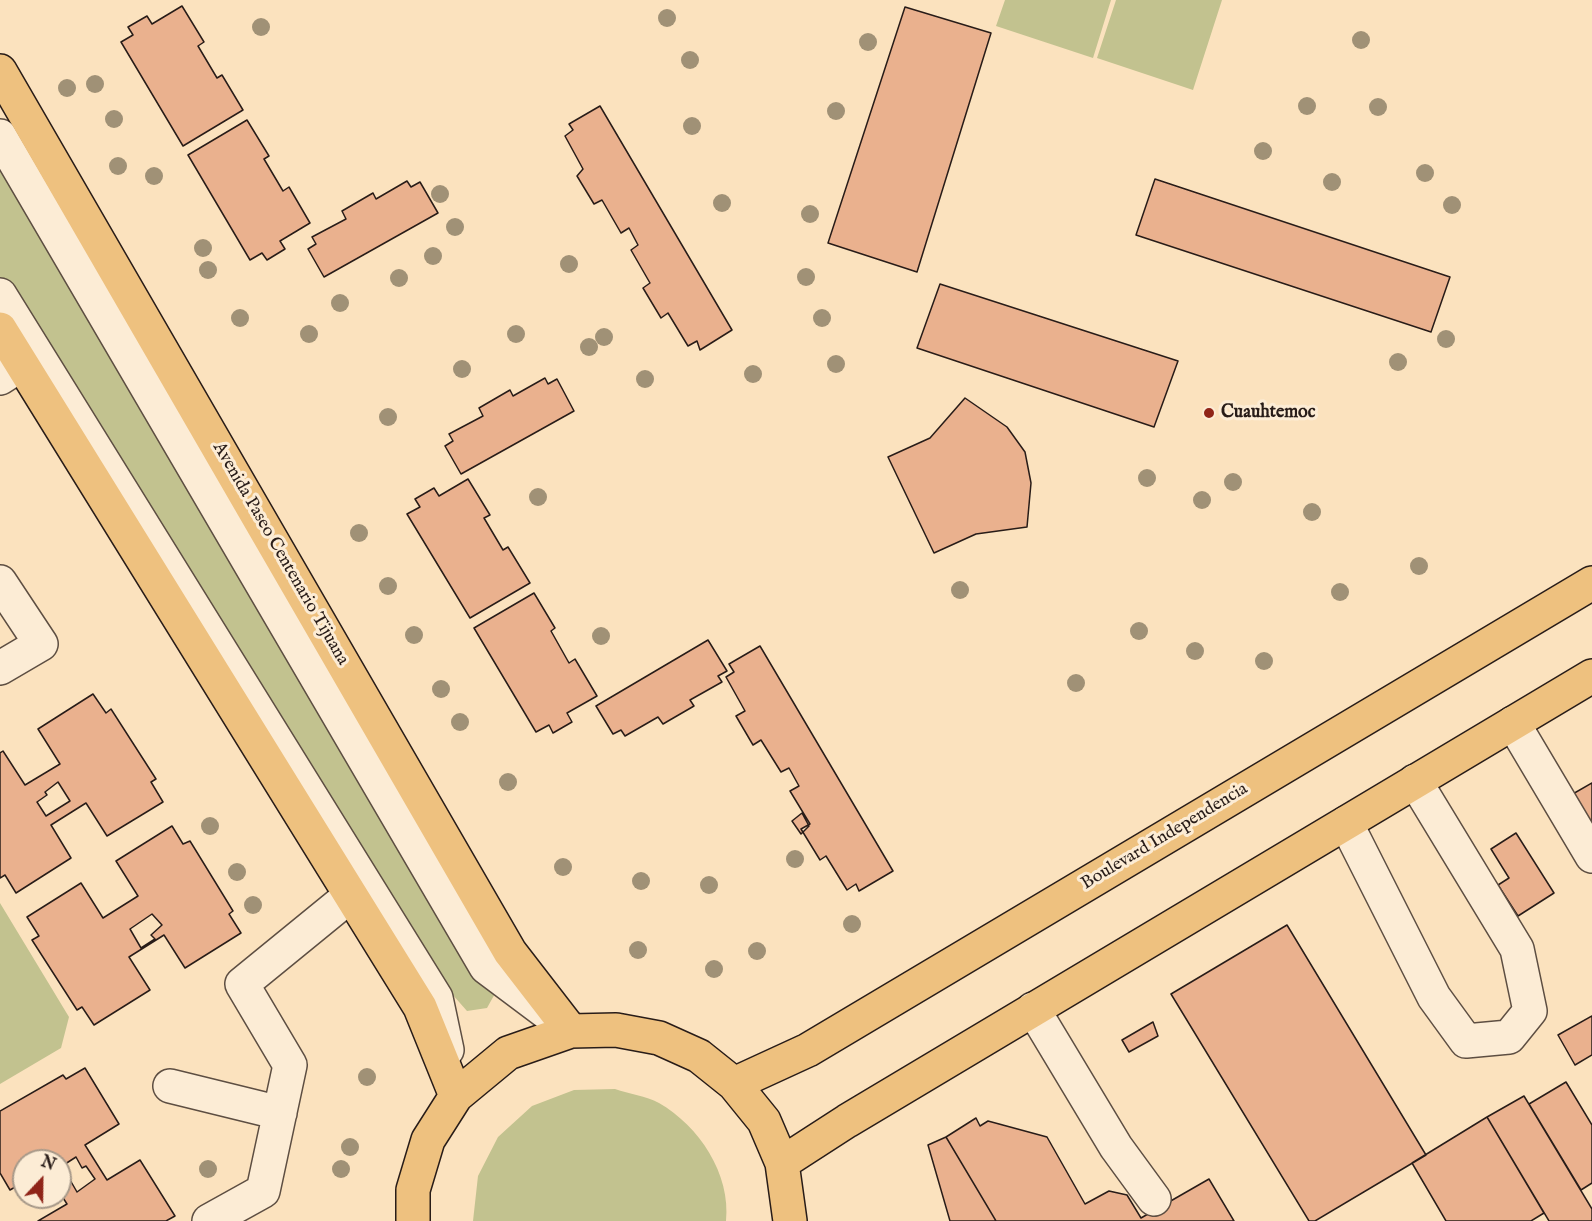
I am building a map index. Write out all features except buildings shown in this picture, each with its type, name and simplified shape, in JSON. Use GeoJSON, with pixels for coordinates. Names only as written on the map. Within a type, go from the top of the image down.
{"type":"FeatureCollection","features":[{"type":"Feature","properties":{"kind":"main road","name":"Avenida Paseo Centenario Tijuana"},"geometry":{"type":"LineString","coordinates":[[0,70],[510,952],[571,1031]]}},
{"type":"Feature","properties":{"kind":"main road"},"geometry":{"type":"LineString","coordinates":[[0,329],[11,371],[351,895],[420,1007],[456,1096]]}},
{"type":"Feature","properties":{"kind":"main road","name":"Boulevard Independencia"},"geometry":{"type":"LineString","coordinates":[[734,1084],[808,1050],[1592,583]]}},
{"type":"Feature","properties":{"kind":"main road"},"geometry":{"type":"LineString","coordinates":[[782,1163],[847,1121],[1033,1009],[1592,676]]}},
{"type":"Feature","properties":{"kind":"main road"},"geometry":{"type":"LineString","coordinates":[[413,1221],[413,1190],[428,1140],[456,1096],[508,1053],[571,1031],[616,1030],[659,1038],[699,1056],[734,1084],[764,1120],[782,1163],[790,1221]]}},
{"type":"Feature","properties":{"kind":"lane"},"geometry":{"type":"LineString","coordinates":[[0,136],[486,967],[571,1031]]}},
{"type":"Feature","properties":{"kind":"lane"},"geometry":{"type":"LineString","coordinates":[[0,295],[436,998],[456,1096]]}},
{"type":"Feature","properties":{"kind":"lane"},"geometry":{"type":"LineString","coordinates":[[0,582],[41,644],[0,668]]}},
{"type":"Feature","properties":{"kind":"lane"},"geometry":{"type":"LineString","coordinates":[[1513,723],[1592,856]]}},
{"type":"Feature","properties":{"kind":"lane"},"geometry":{"type":"LineString","coordinates":[[1346,823],[1434,997],[1466,1041],[1509,1037],[1530,1011],[1517,949],[1415,781]]}},
{"type":"Feature","properties":{"kind":"lane"},"geometry":{"type":"LineString","coordinates":[[209,1221],[263,1191],[290,1065],[242,984],[351,895]]}},
{"type":"Feature","properties":{"kind":"lane"},"geometry":{"type":"LineString","coordinates":[[1033,1009],[1116,1148],[1154,1199]]}},
{"type":"Feature","properties":{"kind":"lane"},"geometry":{"type":"LineString","coordinates":[[170,1086],[280,1113]]}},
{"type":"Feature","properties":{"kind":"green space"},"geometry":{"type":"Polygon","coordinates":[[[1005,0],[1111,0],[1093,58],[996,26],[1005,0]]]}},
{"type":"Feature","properties":{"kind":"green space"},"geometry":{"type":"Polygon","coordinates":[[[1116,0],[1222,0],[1193,90],[1097,58],[1116,0]]]}},
{"type":"Feature","properties":{"kind":"green space"},"geometry":{"type":"Polygon","coordinates":[[[0,135],[497,990],[487,1008],[467,1011],[452,994],[0,280],[0,135]]]}},
{"type":"Feature","properties":{"kind":"green space"},"geometry":{"type":"Polygon","coordinates":[[[0,903],[69,1017],[61,1048],[0,1084],[0,903]]]}},
{"type":"Feature","properties":{"kind":"green space"},"geometry":{"type":"Polygon","coordinates":[[[615,1089],[659,1103],[674,1113],[699,1138],[718,1169],[726,1203],[726,1221],[473,1221],[478,1176],[498,1137],[532,1106],[574,1090],[615,1089]]]}},
{"type":"Feature","properties":{"kind":"place","name":"Cuauhtemoc"},"geometry":{"type":"Point","coordinates":[1209,413]}}]}
